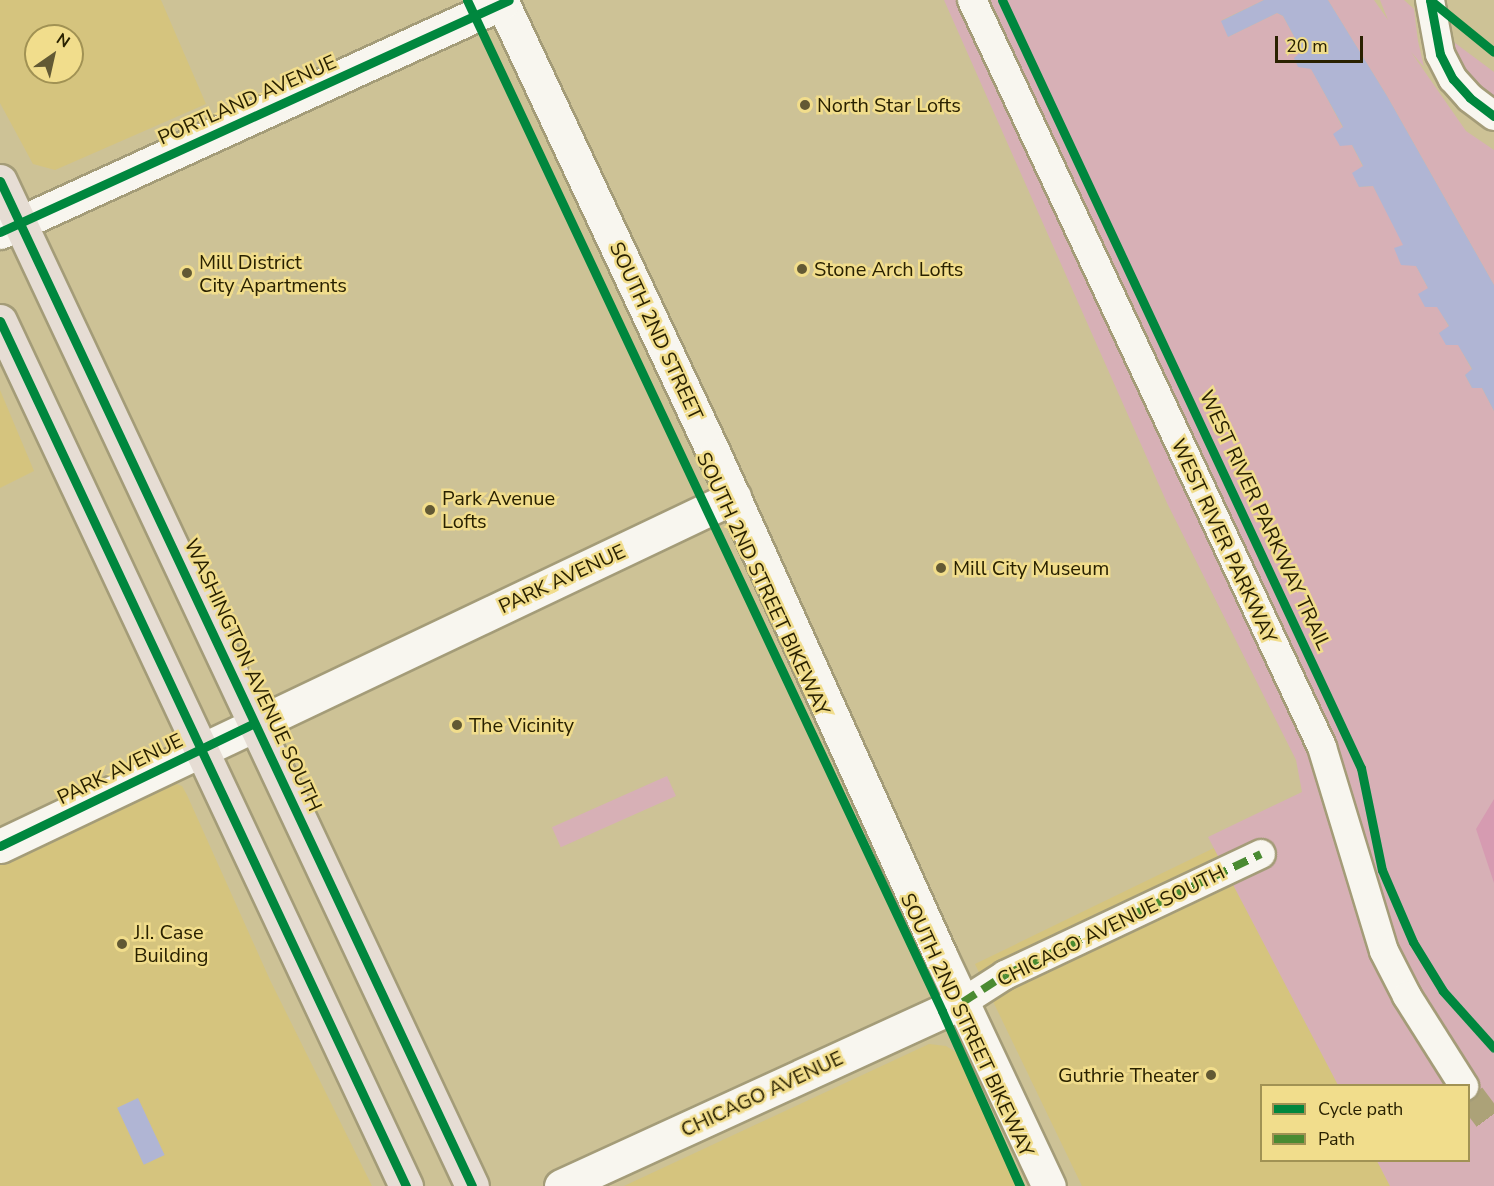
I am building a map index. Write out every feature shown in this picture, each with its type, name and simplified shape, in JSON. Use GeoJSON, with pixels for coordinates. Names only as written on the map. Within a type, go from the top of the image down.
{"type":"FeatureCollection","features":[{"type":"Feature","properties":{"kind":"main road","name":"WASHINGTON AVENUE SOUTH"},"geometry":{"type":"LineString","coordinates":[[0,181],[10,227],[254,723],[472,1186]]}},
{"type":"Feature","properties":{"kind":"main road"},"geometry":{"type":"LineString","coordinates":[[0,321],[406,1186]]}},
{"type":"Feature","properties":{"kind":"street","name":"WEST RIVER PARKWAY"},"geometry":{"type":"LineString","coordinates":[[972,0],[1322,747],[1384,951],[1407,996],[1464,1084]]}},
{"type":"Feature","properties":{"kind":"street"},"geometry":{"type":"LineString","coordinates":[[1430,0],[1440,54],[1453,79],[1470,98],[1494,116]]}},
{"type":"Feature","properties":{"kind":"street","name":"PORTLAND AVENUE"},"geometry":{"type":"LineString","coordinates":[[10,227],[504,1]]}},
{"type":"Feature","properties":{"kind":"street","name":"SOUTH 2ND STREET"},"geometry":{"type":"LineString","coordinates":[[504,1],[1049,1186]]}},
{"type":"Feature","properties":{"kind":"street","name":"PARK AVENUE"},"geometry":{"type":"LineString","coordinates":[[0,846],[254,723],[734,497]]}},
{"type":"Feature","properties":{"kind":"street","name":"CHICAGO AVENUE SOUTH"},"geometry":{"type":"LineString","coordinates":[[963,1002],[1005,975],[1261,854]]}},
{"type":"Feature","properties":{"kind":"street","name":"CHICAGO AVENUE"},"geometry":{"type":"LineString","coordinates":[[561,1186],[963,1002]]}},
{"type":"Feature","properties":{"kind":"shaded area"},"geometry":{"type":"Polygon","coordinates":[[[0,0],[161,0],[206,104],[55,170],[33,164],[0,103],[0,0]]]}},
{"type":"Feature","properties":{"kind":"shaded area"},"geometry":{"type":"Polygon","coordinates":[[[944,0],[1264,0],[1222,20],[1228,37],[1277,13],[1283,16],[1343,128],[1334,134],[1352,145],[1363,167],[1353,173],[1359,187],[1373,186],[1449,327],[1439,333],[1458,344],[1472,370],[1465,375],[1472,388],[1482,388],[1494,411],[1494,1186],[1390,1186],[1378,1162],[1470,1162],[1470,1084],[1337,1084],[1208,837],[1302,792],[1296,760],[1167,503],[944,0]]]}},
{"type":"Feature","properties":{"kind":"shaded area"},"geometry":{"type":"Polygon","coordinates":[[[1328,0],[1374,0],[1388,20],[1380,0],[1404,0],[1414,9],[1424,67],[1411,52],[1466,131],[1494,150],[1494,285],[1387,96],[1328,0]]]}},
{"type":"Feature","properties":{"kind":"shaded area"},"geometry":{"type":"Polygon","coordinates":[[[1451,40],[1494,72],[1494,98],[1454,59],[1451,40]]]}},
{"type":"Feature","properties":{"kind":"shaded area"},"geometry":{"type":"Polygon","coordinates":[[[0,390],[34,471],[0,488],[0,390]]]}},
{"type":"Feature","properties":{"kind":"shaded area"},"geometry":{"type":"Polygon","coordinates":[[[667,776],[676,796],[561,847],[552,827],[667,776]]]}},
{"type":"Feature","properties":{"kind":"shaded area"},"geometry":{"type":"Polygon","coordinates":[[[171,782],[182,786],[187,795],[270,980],[372,1186],[0,1186],[0,858],[171,782]]]}},
{"type":"Feature","properties":{"kind":"shaded area"},"geometry":{"type":"Polygon","coordinates":[[[1494,799],[1494,883],[1476,829],[1494,799]]]}},
{"type":"Feature","properties":{"kind":"shaded area"},"geometry":{"type":"Polygon","coordinates":[[[1214,848],[1337,1084],[1260,1084],[1260,1162],[1378,1162],[1390,1186],[1082,1186],[975,964],[1214,848]]]}},
{"type":"Feature","properties":{"kind":"shaded area"},"geometry":{"type":"Polygon","coordinates":[[[929,1044],[946,1046],[960,1055],[1020,1186],[624,1186],[929,1044]]]}},
{"type":"Feature","properties":{"kind":"water"},"geometry":{"type":"Polygon","coordinates":[[[1264,0],[1328,0],[1387,96],[1494,285],[1494,411],[1482,388],[1472,388],[1465,375],[1472,369],[1458,345],[1446,345],[1439,333],[1449,326],[1437,307],[1425,307],[1418,294],[1428,288],[1416,266],[1401,265],[1394,248],[1403,245],[1373,186],[1359,187],[1352,173],[1363,166],[1352,145],[1340,146],[1333,134],[1343,127],[1311,69],[1298,67],[1294,58],[1302,51],[1283,16],[1277,13],[1228,37],[1221,21],[1264,0]]]}},
{"type":"Feature","properties":{"kind":"water"},"geometry":{"type":"Polygon","coordinates":[[[138,1098],[165,1155],[144,1165],[117,1108],[138,1098]]]}},
{"type":"Feature","properties":{"kind":"tunnel"},"geometry":{"type":"LineString","coordinates":[[1471,1096],[1494,1126]]}},
{"type":"Feature","properties":{"kind":"marked path"},"geometry":{"type":"LineString","coordinates":[[963,1002],[1005,975],[1261,854]]}},
{"type":"Feature","properties":{"kind":"cycle path","name":"SOUTH 2ND STREET BIKEWAY"},"geometry":{"type":"LineString","coordinates":[[467,0],[942,1011],[1020,1186]]}},
{"type":"Feature","properties":{"kind":"cycle path"},"geometry":{"type":"LineString","coordinates":[[0,232],[509,0]]}},
{"type":"Feature","properties":{"kind":"cycle path","name":"WEST RIVER PARKWAY TRAIL"},"geometry":{"type":"LineString","coordinates":[[1002,0],[1361,768],[1382,870],[1413,942],[1443,991],[1494,1048]]}},
{"type":"Feature","properties":{"kind":"cycle path"},"geometry":{"type":"LineString","coordinates":[[1430,0],[1440,54],[1453,79],[1470,98],[1494,116]]}},
{"type":"Feature","properties":{"kind":"cycle path"},"geometry":{"type":"LineString","coordinates":[[1430,0],[1494,52]]}},
{"type":"Feature","properties":{"kind":"cycle path"},"geometry":{"type":"LineString","coordinates":[[0,181],[472,1186]]}},
{"type":"Feature","properties":{"kind":"cycle path"},"geometry":{"type":"LineString","coordinates":[[0,321],[406,1186]]}},
{"type":"Feature","properties":{"kind":"cycle path"},"geometry":{"type":"LineString","coordinates":[[0,846],[254,723]]}},
{"type":"Feature","properties":{"kind":"place","name":"North Star Lofts"},"geometry":{"type":"Point","coordinates":[805,105]}},
{"type":"Feature","properties":{"kind":"place","name":"Stone Arch Lofts"},"geometry":{"type":"Point","coordinates":[802,269]}},
{"type":"Feature","properties":{"kind":"place","name":"Mill District City Apartments"},"geometry":{"type":"Point","coordinates":[187,273]}},
{"type":"Feature","properties":{"kind":"place","name":"Park Avenue Lofts"},"geometry":{"type":"Point","coordinates":[430,510]}},
{"type":"Feature","properties":{"kind":"place","name":"Mill City Museum"},"geometry":{"type":"Point","coordinates":[941,568]}},
{"type":"Feature","properties":{"kind":"place","name":"The Vicinity"},"geometry":{"type":"Point","coordinates":[457,725]}},
{"type":"Feature","properties":{"kind":"place","name":"J.I. Case Building"},"geometry":{"type":"Point","coordinates":[122,944]}},
{"type":"Feature","properties":{"kind":"place","name":"Guthrie Theater"},"geometry":{"type":"Point","coordinates":[1211,1075]}}]}
